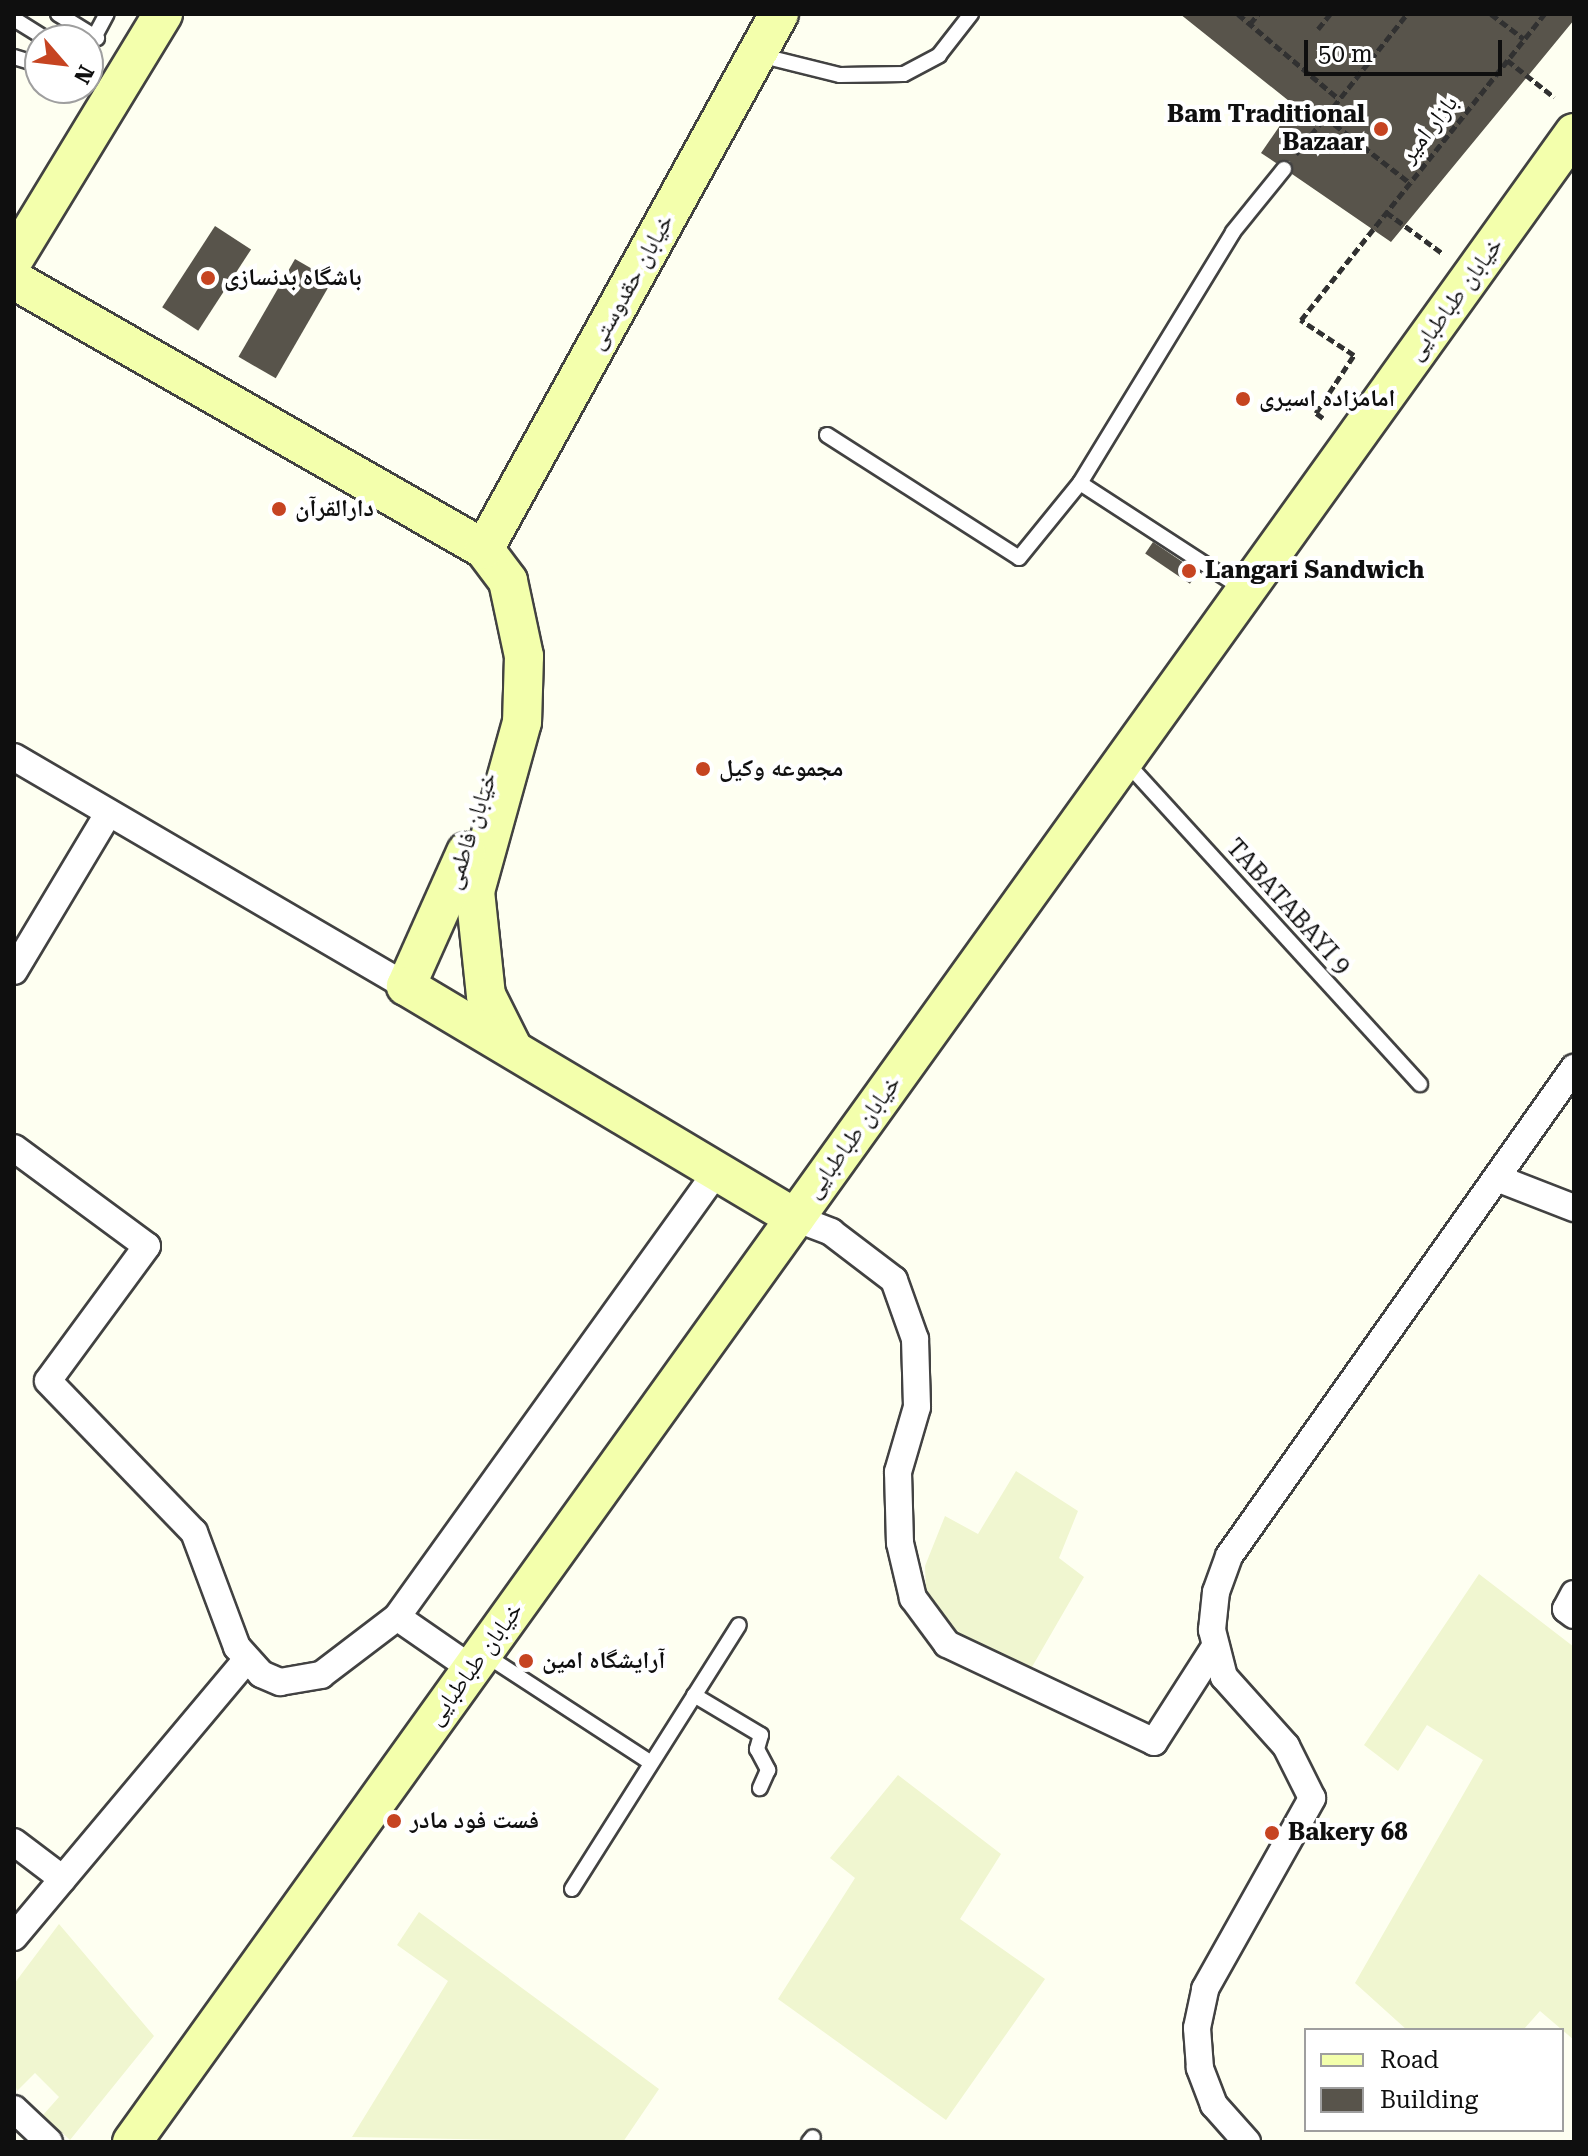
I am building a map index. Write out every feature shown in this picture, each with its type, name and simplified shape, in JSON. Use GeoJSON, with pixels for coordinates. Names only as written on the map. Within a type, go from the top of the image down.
{"type":"FeatureCollection","features":[{"type":"Feature","properties":{"kind":"street"},"geometry":{"type":"LineString","coordinates":[[14,259],[163,14]]}},
{"type":"Feature","properties":{"kind":"street","name":"خیابان حقدوستی"},"geometry":{"type":"LineString","coordinates":[[484,549],[779,14]]}},
{"type":"Feature","properties":{"kind":"street","name":"خیابان طباطبایی"},"geometry":{"type":"LineString","coordinates":[[132,2142],[1574,133]]}},
{"type":"Feature","properties":{"kind":"street","name":"خیابان فاطمی"},"geometry":{"type":"LineString","coordinates":[[14,280],[484,549],[508,581],[524,656],[522,722],[475,891],[486,995],[512,1047]]}},
{"type":"Feature","properties":{"kind":"street","name":"خیابان فاطمی"},"geometry":{"type":"LineString","coordinates":[[406,986],[457,882],[507,720],[506,658],[484,549]]}},
{"type":"Feature","properties":{"kind":"street"},"geometry":{"type":"LineString","coordinates":[[14,757],[512,1047],[715,1174],[795,1218],[831,1232],[894,1280],[915,1339],[917,1407],[898,1472],[900,1543],[913,1598],[947,1644],[1154,1742],[1214,1648]]}},
{"type":"Feature","properties":{"kind":"street"},"geometry":{"type":"LineString","coordinates":[[14,971],[108,814]]}},
{"type":"Feature","properties":{"kind":"street"},"geometry":{"type":"LineString","coordinates":[[1247,2142],[1214,2105],[1200,2068],[1197,2028],[1205,1989],[1312,1798],[1286,1746],[1224,1677],[1214,1648],[1216,1592],[1229,1556],[1574,1068]]}},
{"type":"Feature","properties":{"kind":"street"},"geometry":{"type":"LineString","coordinates":[[14,1148],[147,1246],[48,1381],[194,1532],[246,1661],[280,1682],[301,1682],[397,1617],[715,1174]]}},
{"type":"Feature","properties":{"kind":"street"},"geometry":{"type":"LineString","coordinates":[[1497,1178],[1574,1208]]}},
{"type":"Feature","properties":{"kind":"street"},"geometry":{"type":"LineString","coordinates":[[397,1617],[477,1661]]}},
{"type":"Feature","properties":{"kind":"street"},"geometry":{"type":"LineString","coordinates":[[14,1937],[246,1661]]}},
{"type":"Feature","properties":{"kind":"street"},"geometry":{"type":"LineString","coordinates":[[14,1842],[63,1879]]}},
{"type":"Feature","properties":{"kind":"street"},"geometry":{"type":"LineString","coordinates":[[14,2109],[49,2142]]}},
{"type":"Feature","properties":{"kind":"lane"},"geometry":{"type":"LineString","coordinates":[[757,55],[840,75],[904,74],[939,55],[971,14]]}},
{"type":"Feature","properties":{"kind":"lane"},"geometry":{"type":"LineString","coordinates":[[827,435],[1019,558],[1080,483],[1233,232],[1284,169]]}},
{"type":"Feature","properties":{"kind":"lane"},"geometry":{"type":"LineString","coordinates":[[1080,483],[1246,591]]}},
{"type":"Feature","properties":{"kind":"lane","name":"TABATABAYI 9"},"geometry":{"type":"LineString","coordinates":[[1124,760],[1420,1084]]}},
{"type":"Feature","properties":{"kind":"lane"},"geometry":{"type":"LineString","coordinates":[[572,1889],[739,1625]]}},
{"type":"Feature","properties":{"kind":"lane"},"geometry":{"type":"LineString","coordinates":[[477,1661],[651,1763]]}},
{"type":"Feature","properties":{"kind":"lane"},"geometry":{"type":"LineString","coordinates":[[694,1695],[761,1735],[757,1749],[768,1770],[760,1788]]}},
{"type":"Feature","properties":{"kind":"path"},"geometry":{"type":"LineString","coordinates":[[1238,14],[1339,99]]}},
{"type":"Feature","properties":{"kind":"path"},"geometry":{"type":"LineString","coordinates":[[1250,24],[1258,14]]}},
{"type":"Feature","properties":{"kind":"path"},"geometry":{"type":"LineString","coordinates":[[1318,29],[1330,14]]}},
{"type":"Feature","properties":{"kind":"path"},"geometry":{"type":"LineString","coordinates":[[1284,169],[1407,14]]}},
{"type":"Feature","properties":{"kind":"path"},"geometry":{"type":"LineString","coordinates":[[1491,14],[1524,39]]}},
{"type":"Feature","properties":{"kind":"path","name":"بازار امیر"},"geometry":{"type":"LineString","coordinates":[[1323,418],[1316,413],[1354,355],[1301,320],[1544,14]]}},
{"type":"Feature","properties":{"kind":"path"},"geometry":{"type":"LineString","coordinates":[[1507,60],[1554,97]]}},
{"type":"Feature","properties":{"kind":"path"},"geometry":{"type":"LineString","coordinates":[[1325,117],[1410,183]]}},
{"type":"Feature","properties":{"kind":"path"},"geometry":{"type":"LineString","coordinates":[[1386,212],[1442,253]]}},
{"type":"Feature","properties":{"kind":"green space"},"geometry":{"type":"Polygon","coordinates":[[[1016,1471],[1078,1511],[1059,1558],[1084,1577],[1025,1679],[951,1638],[926,1593],[925,1566],[945,1516],[978,1534],[1016,1471]]]}},
{"type":"Feature","properties":{"kind":"green space"},"geometry":{"type":"Polygon","coordinates":[[[1479,1574],[1574,1647],[1574,2040],[1564,2028],[1540,2011],[1525,2028],[1405,2028],[1355,1983],[1483,1760],[1427,1725],[1398,1771],[1364,1745],[1479,1574]]]}},
{"type":"Feature","properties":{"kind":"green space"},"geometry":{"type":"Polygon","coordinates":[[[898,1775],[1001,1854],[960,1919],[1045,1979],[946,2120],[778,1999],[855,1878],[830,1858],[898,1775]]]}},
{"type":"Feature","properties":{"kind":"green space"},"geometry":{"type":"Polygon","coordinates":[[[419,1912],[659,2089],[623,2142],[352,2137],[448,1981],[397,1945],[419,1912]]]}},
{"type":"Feature","properties":{"kind":"green space"},"geometry":{"type":"Polygon","coordinates":[[[59,1924],[154,2036],[70,2140],[43,2115],[59,2097],[35,2073],[17,2091],[14,2080],[14,1984],[59,1924]]]}},
{"type":"Feature","properties":{"kind":"building","name":"Bam Traditional Bazaar"},"geometry":{"type":"Polygon","coordinates":[[[1180,14],[1574,14],[1574,20],[1391,242],[1292,174],[1290,161],[1276,163],[1261,153],[1294,105],[1180,14]]]}},
{"type":"Feature","properties":{"kind":"building","name":"باشگاه بدنسازی"},"geometry":{"type":"Polygon","coordinates":[[[215,226],[251,249],[198,331],[162,307],[215,226]]]}},
{"type":"Feature","properties":{"kind":"building"},"geometry":{"type":"Polygon","coordinates":[[[295,259],[332,280],[276,378],[238,357],[295,259]]]}},
{"type":"Feature","properties":{"kind":"building"},"geometry":{"type":"Polygon","coordinates":[[[1153,542],[1198,572],[1190,584],[1145,554],[1153,542]]]}},
{"type":"Feature","properties":{"kind":"place","name":"Bam Traditional Bazaar"},"geometry":{"type":"Point","coordinates":[1381,129]}},
{"type":"Feature","properties":{"kind":"place","name":"باشگاه بدنسازی"},"geometry":{"type":"Point","coordinates":[208,278]}},
{"type":"Feature","properties":{"kind":"place","name":"امامزاده اسیری"},"geometry":{"type":"Point","coordinates":[1243,399]}},
{"type":"Feature","properties":{"kind":"place","name":"دارالقرآن"},"geometry":{"type":"Point","coordinates":[279,509]}},
{"type":"Feature","properties":{"kind":"place","name":"Langari Sandwich"},"geometry":{"type":"Point","coordinates":[1189,571]}},
{"type":"Feature","properties":{"kind":"place","name":"مجموعه وکیل"},"geometry":{"type":"Point","coordinates":[703,769]}},
{"type":"Feature","properties":{"kind":"place","name":"آرایشگاه امین"},"geometry":{"type":"Point","coordinates":[526,1661]}},
{"type":"Feature","properties":{"kind":"place","name":"فست فود مادر"},"geometry":{"type":"Point","coordinates":[394,1821]}},
{"type":"Feature","properties":{"kind":"place","name":"Bakery 68"},"geometry":{"type":"Point","coordinates":[1272,1833]}}]}
